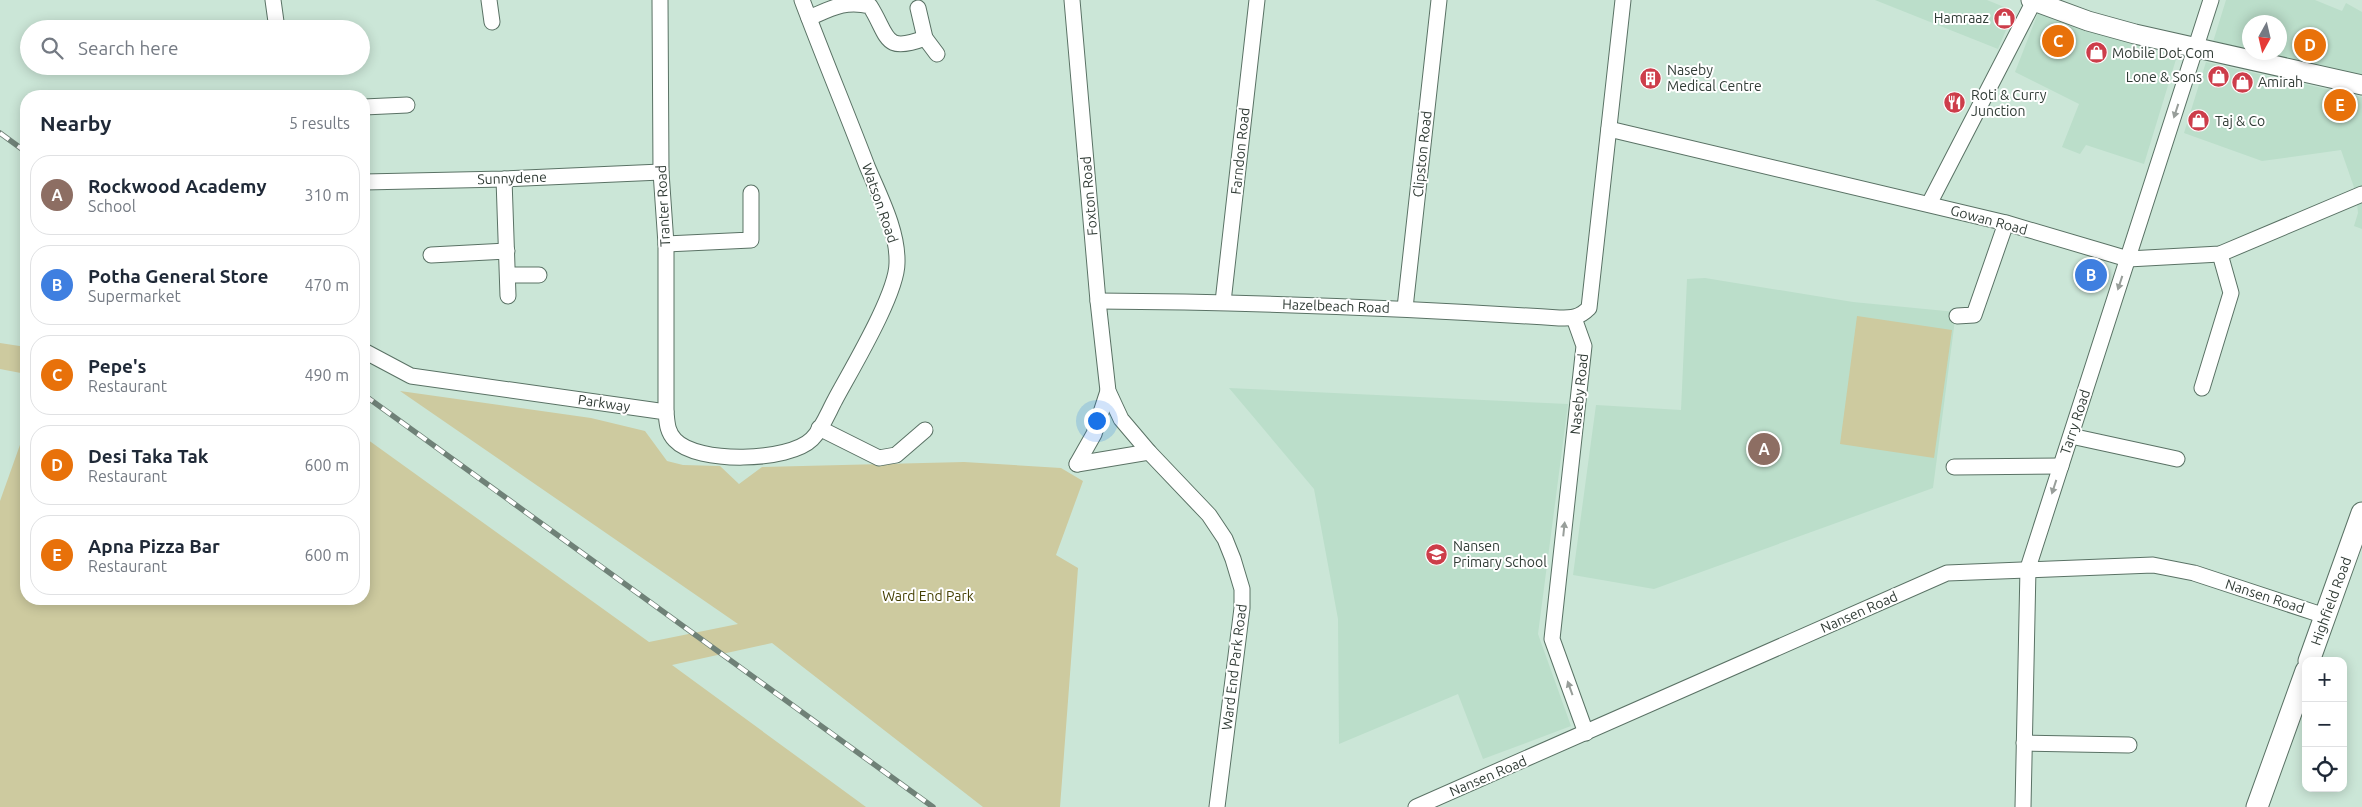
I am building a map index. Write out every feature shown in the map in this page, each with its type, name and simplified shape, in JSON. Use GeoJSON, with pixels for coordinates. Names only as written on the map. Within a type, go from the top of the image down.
{"type":"FeatureCollection","features":[{"type":"Feature","properties":{"kind":"main road","name":"Highfield Road"},"geometry":{"type":"LineString","coordinates":[[2311,657],[2362,513]]}},
{"type":"Feature","properties":{"kind":"main road"},"geometry":{"type":"LineString","coordinates":[[2257,807],[2302,682]]}},
{"type":"Feature","properties":{"kind":"street"},"geometry":{"type":"LineString","coordinates":[[273,0],[276,20]]}},
{"type":"Feature","properties":{"kind":"street"},"geometry":{"type":"LineString","coordinates":[[489,0],[492,22]]}},
{"type":"Feature","properties":{"kind":"street","name":"Tranter Road"},"geometry":{"type":"LineString","coordinates":[[660,0],[661,172],[666,244],[666,412]]}},
{"type":"Feature","properties":{"kind":"street","name":"Watson Road"},"geometry":{"type":"LineString","coordinates":[[802,0],[882,204],[896,243],[898,264],[885,301],[819,428]]}},
{"type":"Feature","properties":{"kind":"street","name":"Foxton Road"},"geometry":{"type":"LineString","coordinates":[[1072,0],[1098,301],[1108,391]]}},
{"type":"Feature","properties":{"kind":"street","name":"Farndon Road"},"geometry":{"type":"LineString","coordinates":[[1223,302],[1257,0]]}},
{"type":"Feature","properties":{"kind":"street","name":"Clipston Road"},"geometry":{"type":"LineString","coordinates":[[1405,308],[1439,0]]}},
{"type":"Feature","properties":{"kind":"street"},"geometry":{"type":"LineString","coordinates":[[1574,318],[1582,315],[1588,308],[1623,0]]}},
{"type":"Feature","properties":{"kind":"street","name":"Tarry Road"},"geometry":{"type":"LineString","coordinates":[[2023,807],[2028,568],[2211,0]]}},
{"type":"Feature","properties":{"kind":"street"},"geometry":{"type":"LineString","coordinates":[[1929,204],[2033,1],[2088,21],[2196,48],[2362,85]]}},
{"type":"Feature","properties":{"kind":"street"},"geometry":{"type":"LineString","coordinates":[[809,18],[844,2],[857,2],[870,6],[886,37],[895,44],[904,45],[925,38]]}},
{"type":"Feature","properties":{"kind":"street"},"geometry":{"type":"LineString","coordinates":[[918,8],[925,38],[937,54]]}},
{"type":"Feature","properties":{"kind":"street"},"geometry":{"type":"LineString","coordinates":[[370,106],[407,104]]}},
{"type":"Feature","properties":{"kind":"street","name":"Gowan Road"},"geometry":{"type":"LineString","coordinates":[[1609,129],[2006,223],[2128,259],[2220,254],[2362,194]]}},
{"type":"Feature","properties":{"kind":"street","name":"Sunnydene"},"geometry":{"type":"LineString","coordinates":[[370,182],[504,179],[661,172]]}},
{"type":"Feature","properties":{"kind":"street"},"geometry":{"type":"LineString","coordinates":[[504,179],[508,296]]}},
{"type":"Feature","properties":{"kind":"street"},"geometry":{"type":"LineString","coordinates":[[666,244],[751,240],[751,193]]}},
{"type":"Feature","properties":{"kind":"street"},"geometry":{"type":"LineString","coordinates":[[1957,316],[1974,315],[2006,223]]}},
{"type":"Feature","properties":{"kind":"street"},"geometry":{"type":"LineString","coordinates":[[431,255],[507,251]]}},
{"type":"Feature","properties":{"kind":"street"},"geometry":{"type":"LineString","coordinates":[[2202,388],[2231,293],[2220,254]]}},
{"type":"Feature","properties":{"kind":"street"},"geometry":{"type":"LineString","coordinates":[[508,275],[539,275]]}},
{"type":"Feature","properties":{"kind":"street","name":"Hazelbeach Road"},"geometry":{"type":"LineString","coordinates":[[1098,301],[1223,302],[1405,308],[1574,318]]}},
{"type":"Feature","properties":{"kind":"street","name":"Naseby Road"},"geometry":{"type":"LineString","coordinates":[[1574,318],[1584,346],[1552,639],[1586,733]]}},
{"type":"Feature","properties":{"kind":"street","name":"Parkway"},"geometry":{"type":"LineString","coordinates":[[370,354],[410,376],[666,412]]}},
{"type":"Feature","properties":{"kind":"street"},"geometry":{"type":"LineString","coordinates":[[1108,391],[1094,434],[1077,464],[1149,452]]}},
{"type":"Feature","properties":{"kind":"street","name":"Ward End Park Road"},"geometry":{"type":"LineString","coordinates":[[1108,391],[1121,419],[1149,452],[1209,514],[1225,539],[1242,589],[1242,608],[1217,807]]}},
{"type":"Feature","properties":{"kind":"street"},"geometry":{"type":"LineString","coordinates":[[666,412],[668,430],[675,440],[682,445],[705,453],[739,457],[769,456],[794,450],[811,440],[819,428],[878,458],[896,455],[926,430]]}},
{"type":"Feature","properties":{"kind":"street"},"geometry":{"type":"LineString","coordinates":[[2071,436],[2177,459]]}},
{"type":"Feature","properties":{"kind":"street"},"geometry":{"type":"LineString","coordinates":[[1954,467],[2061,466]]}},
{"type":"Feature","properties":{"kind":"street","name":"Nansen Road"},"geometry":{"type":"LineString","coordinates":[[1416,807],[1947,573],[2028,568],[2153,565],[2194,573],[2326,616]]}},
{"type":"Feature","properties":{"kind":"street"},"geometry":{"type":"LineString","coordinates":[[2024,743],[2130,745]]}},
{"type":"Feature","properties":{"kind":"shaded area"},"geometry":{"type":"Polygon","coordinates":[[[1875,0],[1987,0],[2014,11],[1998,49],[1875,0]]]}},
{"type":"Feature","properties":{"kind":"shaded area"},"geometry":{"type":"Polygon","coordinates":[[[2226,0],[2315,0],[2342,11],[2346,3],[2362,12],[2362,76],[2287,59],[2287,15],[2242,15],[2242,49],[2213,42],[2226,0]]]}},
{"type":"Feature","properties":{"kind":"shaded area"},"geometry":{"type":"Polygon","coordinates":[[[2038,13],[2177,56],[2144,164],[2086,145],[2080,154],[2062,147],[2079,104],[2015,72],[2038,13]]]}},
{"type":"Feature","properties":{"kind":"shaded area"},"geometry":{"type":"Polygon","coordinates":[[[2206,62],[2362,97],[2362,229],[2354,226],[2358,213],[2356,193],[2341,150],[2262,161],[2184,133],[2206,62]]]}},
{"type":"Feature","properties":{"kind":"shaded area"},"geometry":{"type":"Polygon","coordinates":[[[1705,278],[1853,302],[1956,312],[1933,488],[1654,589],[1573,575],[1596,405],[1681,410],[1687,279],[1705,278]]]}},
{"type":"Feature","properties":{"kind":"shaded area","name":"Nansen Primary School"},"geometry":{"type":"Polygon","coordinates":[[[1229,388],[1568,404],[1538,634],[1571,726],[1483,759],[1458,694],[1339,744],[1338,619],[1314,489],[1229,388]]]}},
{"type":"Feature","properties":{"kind":"green space"},"geometry":{"type":"Polygon","coordinates":[[[1857,316],[1952,330],[1934,458],[1840,444],[1857,316]]]}},
{"type":"Feature","properties":{"kind":"green space"},"geometry":{"type":"Polygon","coordinates":[[[0,343],[20,346],[20,373],[0,369],[0,343]]]}},
{"type":"Feature","properties":{"kind":"green space","name":"Ward End Park"},"geometry":{"type":"Polygon","coordinates":[[[400,391],[591,418],[645,431],[667,461],[683,465],[720,466],[739,484],[762,467],[964,462],[1061,468],[1083,481],[1056,555],[1078,568],[1060,807],[983,807],[772,643],[672,665],[866,807],[0,807],[0,501],[20,445],[20,605],[370,605],[370,441],[649,642],[738,624],[400,391]]]}},
{"type":"Feature","properties":{"kind":"railway"},"geometry":{"type":"LineString","coordinates":[[0,133],[20,148]]}},
{"type":"Feature","properties":{"kind":"railway"},"geometry":{"type":"LineString","coordinates":[[370,399],[933,807]]}},
{"type":"Feature","properties":{"kind":"place","name":"Hamraaz"},"geometry":{"type":"Point","coordinates":[2005,18]}},
{"type":"Feature","properties":{"kind":"place","name":"Pepe's"},"geometry":{"type":"Point","coordinates":[2058,41]}},
{"type":"Feature","properties":{"kind":"place","name":"Desi Taka Tak"},"geometry":{"type":"Point","coordinates":[2310,45]}},
{"type":"Feature","properties":{"kind":"place","name":"Mobile Dot Com"},"geometry":{"type":"Point","coordinates":[2096,53]}},
{"type":"Feature","properties":{"kind":"place","name":"Lone & Sons"},"geometry":{"type":"Point","coordinates":[2218,77]}},
{"type":"Feature","properties":{"kind":"place","name":"Naseby Medical Centre"},"geometry":{"type":"Point","coordinates":[1651,78]}},
{"type":"Feature","properties":{"kind":"place","name":"Amirah"},"geometry":{"type":"Point","coordinates":[2242,82]}},
{"type":"Feature","properties":{"kind":"place","name":"Roti & Curry Junction"},"geometry":{"type":"Point","coordinates":[1955,103]}},
{"type":"Feature","properties":{"kind":"place","name":"Apna Pizza Bar"},"geometry":{"type":"Point","coordinates":[2340,105]}},
{"type":"Feature","properties":{"kind":"place","name":"Taj & Co"},"geometry":{"type":"Point","coordinates":[2199,121]}},
{"type":"Feature","properties":{"kind":"place","name":"Potha General Store"},"geometry":{"type":"Point","coordinates":[2091,275]}},
{"type":"Feature","properties":{"kind":"place","name":"Rockwood Academy"},"geometry":{"type":"Point","coordinates":[1764,449]}},
{"type":"Feature","properties":{"kind":"place","name":"Nansen Primary School"},"geometry":{"type":"Point","coordinates":[1437,554]}}]}
